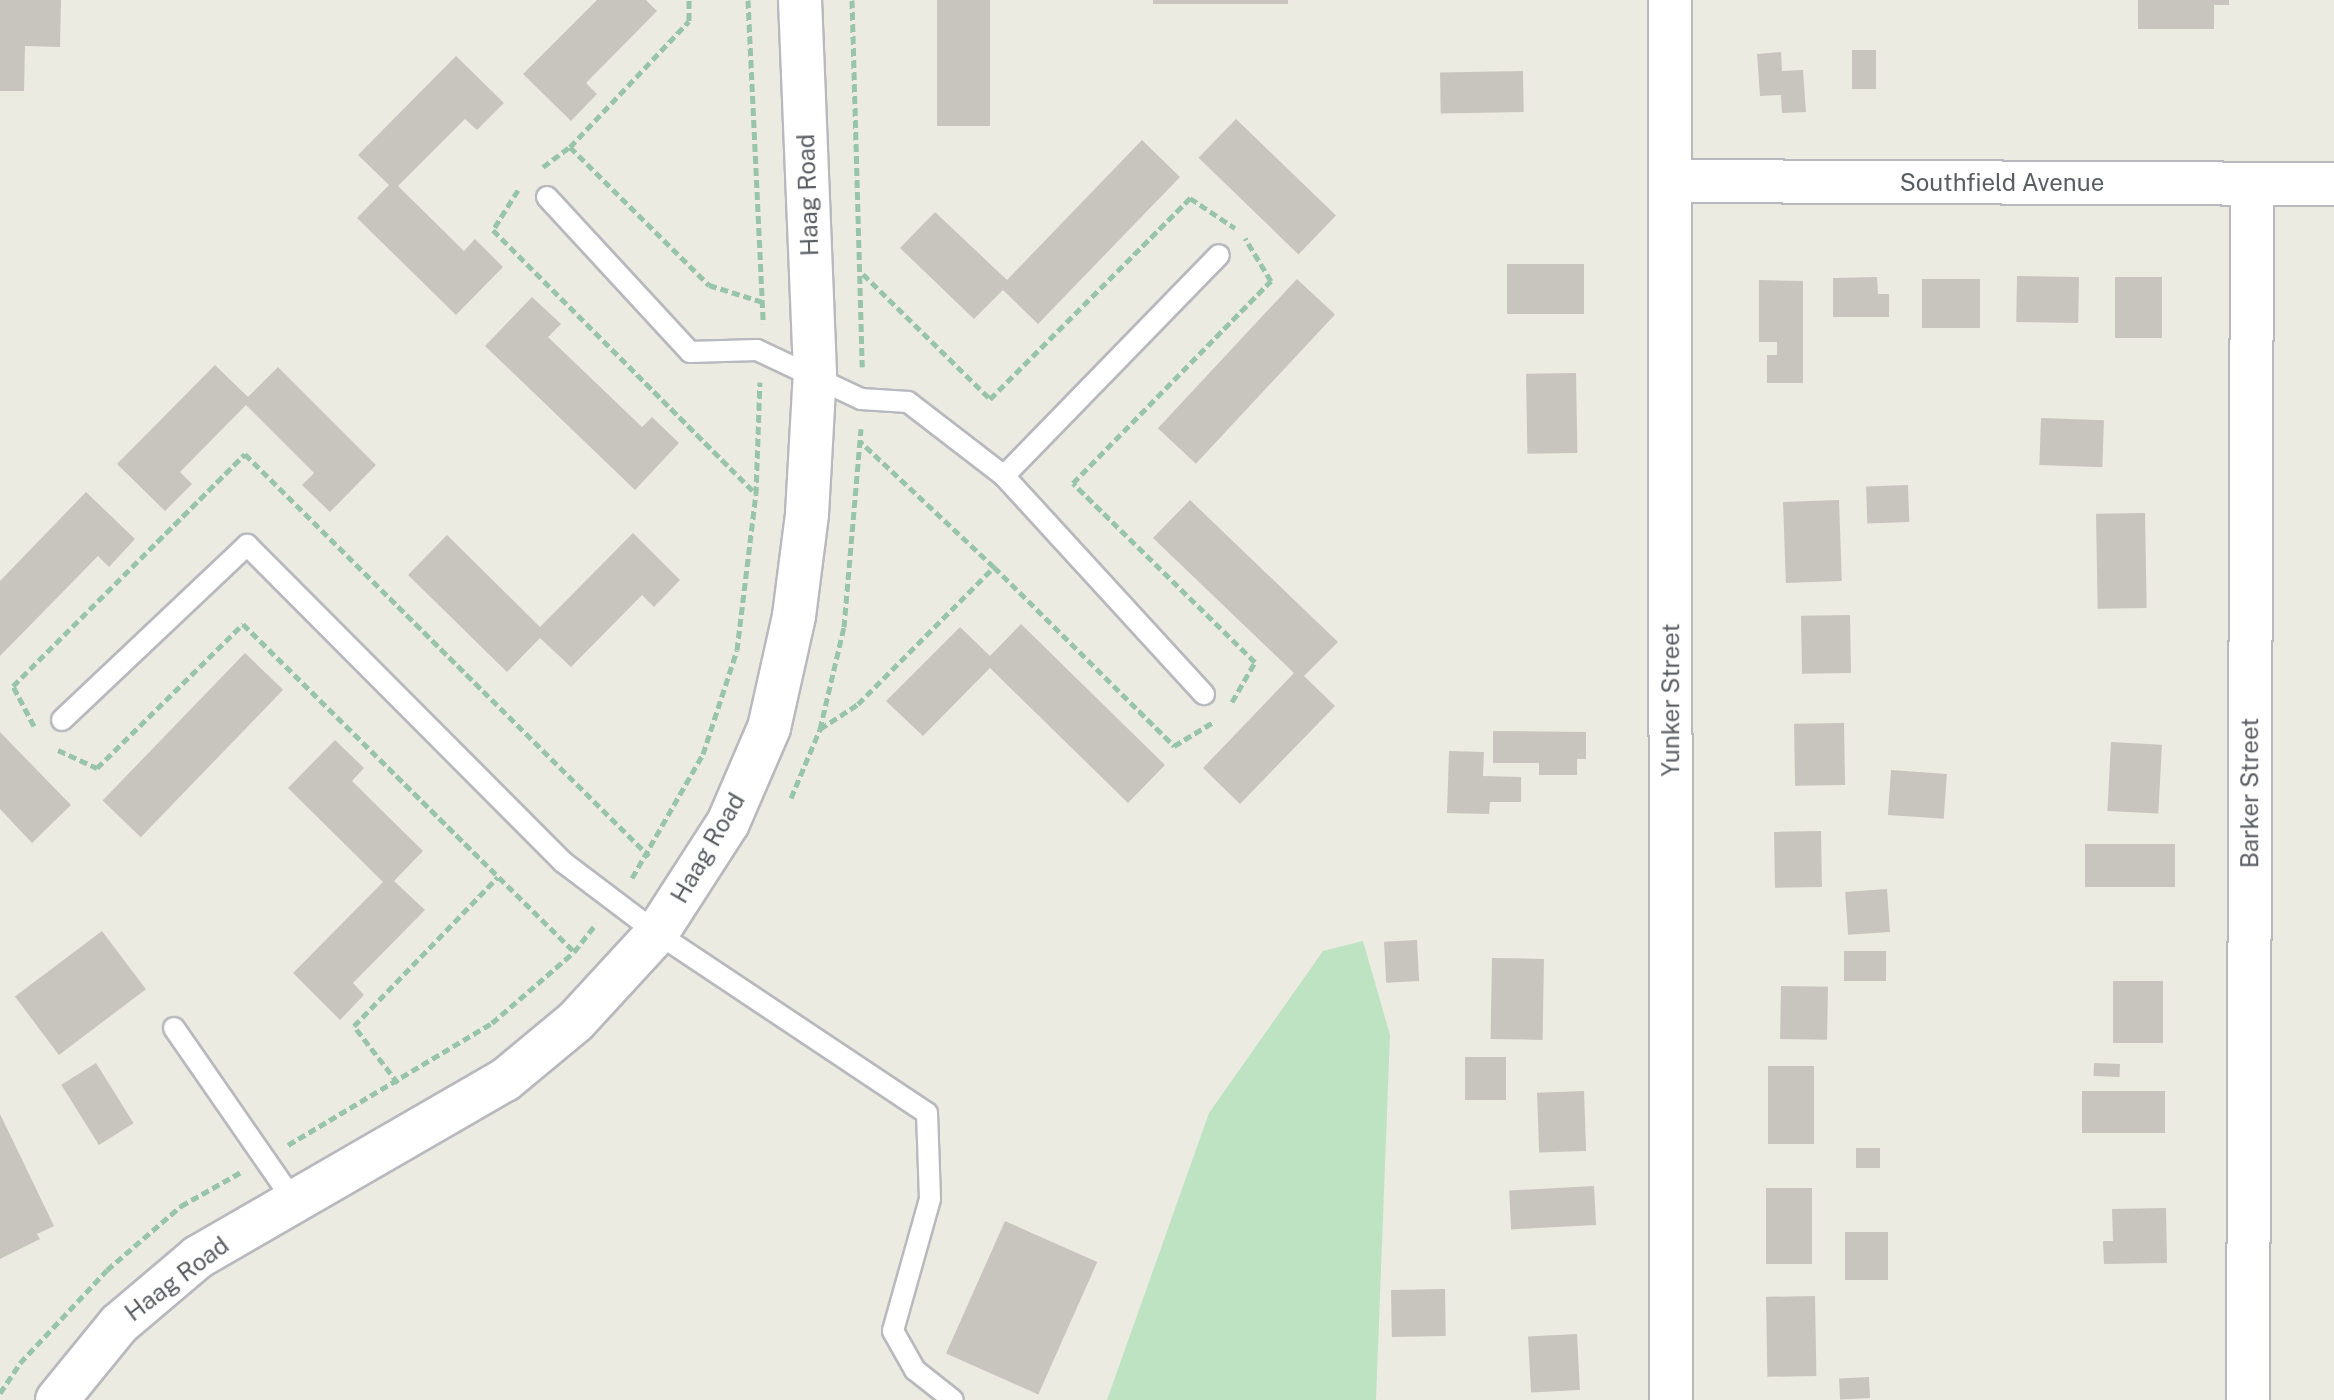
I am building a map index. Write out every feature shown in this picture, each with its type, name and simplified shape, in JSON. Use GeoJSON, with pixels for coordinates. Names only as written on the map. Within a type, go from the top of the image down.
{"type":"FeatureCollection","features":[{"type":"Feature","properties":{"kind":"street","name":"Haag Road"},"geometry":{"type":"LineString","coordinates":[[57,1400],[119,1324],[198,1257],[505,1080],[576,1021],[657,933],[728,823],[769,728],[794,616],[807,514],[815,373],[800,0]]}},
{"type":"Feature","properties":{"kind":"street","name":"Yunker Street"},"geometry":{"type":"LineString","coordinates":[[1670,0],[1671,1400]]}},
{"type":"Feature","properties":{"kind":"street","name":"Southfield Avenue"},"geometry":{"type":"LineString","coordinates":[[1670,181],[2334,184]]}},
{"type":"Feature","properties":{"kind":"street","name":"Barker Street"},"geometry":{"type":"LineString","coordinates":[[2248,1400],[2252,185]]}},
{"type":"Feature","properties":{"kind":"lane"},"geometry":{"type":"LineString","coordinates":[[547,197],[690,352],[762,352],[815,373],[861,399],[908,402],[1004,476],[1204,694]]}},
{"type":"Feature","properties":{"kind":"lane"},"geometry":{"type":"LineString","coordinates":[[1004,476],[1219,255]]}},
{"type":"Feature","properties":{"kind":"lane"},"geometry":{"type":"LineString","coordinates":[[62,720],[247,545],[563,862],[657,933],[927,1113],[930,1199],[893,1331],[915,1370],[953,1400]]}},
{"type":"Feature","properties":{"kind":"lane"},"geometry":{"type":"LineString","coordinates":[[174,1028],[293,1200]]}},
{"type":"Feature","properties":{"kind":"path"},"geometry":{"type":"LineString","coordinates":[[570,147],[689,21],[689,0]]}},
{"type":"Feature","properties":{"kind":"path"},"geometry":{"type":"LineString","coordinates":[[0,1393],[20,1363],[107,1270],[181,1206],[398,1083],[492,1023],[574,952],[649,856],[703,754],[737,650],[756,494],[762,352],[748,0]]}},
{"type":"Feature","properties":{"kind":"path"},"geometry":{"type":"LineString","coordinates":[[863,274],[990,399],[1190,198],[1224,218],[1253,246],[1271,281],[1073,483],[1255,662],[1230,705]]}},
{"type":"Feature","properties":{"kind":"path"},"geometry":{"type":"LineString","coordinates":[[861,442],[994,567],[1174,746],[1220,716]]}},
{"type":"Feature","properties":{"kind":"path"},"geometry":{"type":"LineString","coordinates":[[39,731],[28,721],[13,686],[245,454],[649,856]]}},
{"type":"Feature","properties":{"kind":"path"},"geometry":{"type":"LineString","coordinates":[[820,729],[858,704],[994,567]]}},
{"type":"Feature","properties":{"kind":"path"},"geometry":{"type":"LineString","coordinates":[[50,742],[60,752],[97,768],[243,624],[574,952]]}},
{"type":"Feature","properties":{"kind":"path"},"geometry":{"type":"LineString","coordinates":[[398,1083],[354,1026],[498,877]]}},
{"type":"Feature","properties":{"kind":"green space"},"geometry":{"type":"Polygon","coordinates":[[[1363,941],[1390,1035],[1376,1400],[1107,1400],[1209,1113],[1323,951],[1363,941]]]}},
{"type":"Feature","properties":{"kind":"building"},"geometry":{"type":"Polygon","coordinates":[[[0,0],[61,0],[60,47],[25,46],[24,91],[0,91],[0,0]]]}},
{"type":"Feature","properties":{"kind":"building"},"geometry":{"type":"Polygon","coordinates":[[[597,0],[646,0],[657,11],[586,83],[597,94],[571,121],[523,74],[597,0]]]}},
{"type":"Feature","properties":{"kind":"building"},"geometry":{"type":"Polygon","coordinates":[[[937,0],[990,0],[990,126],[937,126],[937,0]]]}},
{"type":"Feature","properties":{"kind":"building"},"geometry":{"type":"Polygon","coordinates":[[[1153,0],[1288,0],[1288,4],[1153,4],[1153,0]]]}},
{"type":"Feature","properties":{"kind":"building"},"geometry":{"type":"Polygon","coordinates":[[[2138,0],[2229,0],[2229,5],[2214,5],[2214,29],[2138,29],[2138,0]]]}},
{"type":"Feature","properties":{"kind":"building"},"geometry":{"type":"Polygon","coordinates":[[[1852,50],[1876,50],[1876,89],[1852,89],[1852,50]]]}},
{"type":"Feature","properties":{"kind":"building"},"geometry":{"type":"Polygon","coordinates":[[[1781,52],[1782,71],[1803,70],[1806,112],[1782,113],[1781,95],[1760,96],[1757,54],[1781,52]]]}},
{"type":"Feature","properties":{"kind":"building"},"geometry":{"type":"Polygon","coordinates":[[[456,56],[504,103],[477,130],[465,119],[398,186],[464,251],[475,239],[503,267],[456,315],[357,218],[389,185],[358,155],[456,56]]]}},
{"type":"Feature","properties":{"kind":"building"},"geometry":{"type":"Polygon","coordinates":[[[1523,71],[1524,112],[1441,113],[1440,72],[1523,71]]]}},
{"type":"Feature","properties":{"kind":"building"},"geometry":{"type":"Polygon","coordinates":[[[1236,119],[1336,216],[1298,254],[1198,158],[1236,119]]]}},
{"type":"Feature","properties":{"kind":"building"},"geometry":{"type":"Polygon","coordinates":[[[1142,140],[1180,177],[1038,324],[1003,290],[974,319],[900,248],[935,212],[1007,280],[1142,140]]]}},
{"type":"Feature","properties":{"kind":"building"},"geometry":{"type":"Polygon","coordinates":[[[1507,264],[1584,264],[1584,314],[1507,314],[1507,264]]]}},
{"type":"Feature","properties":{"kind":"building"},"geometry":{"type":"Polygon","coordinates":[[[2017,276],[2079,277],[2078,323],[2016,322],[2017,276]]]}},
{"type":"Feature","properties":{"kind":"building"},"geometry":{"type":"Polygon","coordinates":[[[1877,277],[1878,294],[1889,294],[1889,317],[1833,317],[1833,278],[1877,277]]]}},
{"type":"Feature","properties":{"kind":"building"},"geometry":{"type":"Polygon","coordinates":[[[2115,277],[2162,277],[2162,338],[2115,338],[2115,277]]]}},
{"type":"Feature","properties":{"kind":"building"},"geometry":{"type":"Polygon","coordinates":[[[1297,279],[1335,314],[1196,464],[1158,428],[1297,279]]]}},
{"type":"Feature","properties":{"kind":"building"},"geometry":{"type":"Polygon","coordinates":[[[1922,279],[1980,279],[1980,328],[1922,328],[1922,279]]]}},
{"type":"Feature","properties":{"kind":"building"},"geometry":{"type":"Polygon","coordinates":[[[1759,280],[1803,281],[1803,383],[1767,383],[1767,355],[1777,355],[1777,342],[1759,342],[1759,280]]]}},
{"type":"Feature","properties":{"kind":"building"},"geometry":{"type":"Polygon","coordinates":[[[532,297],[561,324],[548,337],[642,427],[652,417],[679,443],[635,490],[485,346],[532,297]]]}},
{"type":"Feature","properties":{"kind":"building"},"geometry":{"type":"Polygon","coordinates":[[[215,365],[248,397],[278,367],[376,465],[330,512],[302,485],[314,473],[246,405],[180,472],[192,484],[165,511],[117,464],[215,365]]]}},
{"type":"Feature","properties":{"kind":"building"},"geometry":{"type":"Polygon","coordinates":[[[1576,373],[1577,453],[1527,454],[1526,374],[1576,373]]]}},
{"type":"Feature","properties":{"kind":"building"},"geometry":{"type":"Polygon","coordinates":[[[2041,418],[2104,420],[2102,467],[2039,465],[2041,418]]]}},
{"type":"Feature","properties":{"kind":"building"},"geometry":{"type":"Polygon","coordinates":[[[1908,485],[1909,522],[1867,523],[1866,486],[1908,485]]]}},
{"type":"Feature","properties":{"kind":"building"},"geometry":{"type":"Polygon","coordinates":[[[86,492],[135,539],[109,567],[98,556],[0,656],[0,581],[86,492]]]}},
{"type":"Feature","properties":{"kind":"building"},"geometry":{"type":"Polygon","coordinates":[[[1190,500],[1338,642],[1304,676],[1335,706],[1240,804],[1203,768],[1294,673],[1153,538],[1190,500]]]}},
{"type":"Feature","properties":{"kind":"building"},"geometry":{"type":"Polygon","coordinates":[[[1839,500],[1842,581],[1786,583],[1783,502],[1839,500]]]}},
{"type":"Feature","properties":{"kind":"building"},"geometry":{"type":"Polygon","coordinates":[[[2145,513],[2147,608],[2098,609],[2096,514],[2145,513]]]}},
{"type":"Feature","properties":{"kind":"building"},"geometry":{"type":"Polygon","coordinates":[[[633,533],[680,580],[654,607],[642,595],[571,667],[540,638],[507,672],[408,575],[447,535],[540,627],[633,533]]]}},
{"type":"Feature","properties":{"kind":"building"},"geometry":{"type":"Polygon","coordinates":[[[1850,615],[1851,673],[1802,674],[1801,616],[1850,615]]]}},
{"type":"Feature","properties":{"kind":"building"},"geometry":{"type":"Polygon","coordinates":[[[1021,624],[1165,765],[1128,803],[990,668],[923,736],[886,701],[960,627],[990,656],[1021,624]]]}},
{"type":"Feature","properties":{"kind":"building"},"geometry":{"type":"Polygon","coordinates":[[[245,653],[283,690],[141,837],[103,800],[245,653]]]}},
{"type":"Feature","properties":{"kind":"building"},"geometry":{"type":"Polygon","coordinates":[[[1844,723],[1845,785],[1795,786],[1794,724],[1844,723]]]}},
{"type":"Feature","properties":{"kind":"building"},"geometry":{"type":"Polygon","coordinates":[[[1493,731],[1586,732],[1586,759],[1577,759],[1577,775],[1539,775],[1539,763],[1493,763],[1493,731]]]}},
{"type":"Feature","properties":{"kind":"building"},"geometry":{"type":"Polygon","coordinates":[[[0,732],[71,805],[32,843],[0,809],[0,732]]]}},
{"type":"Feature","properties":{"kind":"building"},"geometry":{"type":"Polygon","coordinates":[[[335,740],[364,768],[352,781],[423,851],[394,881],[425,910],[353,983],[364,995],[340,1020],[293,973],[383,882],[288,788],[335,740]]]}},
{"type":"Feature","properties":{"kind":"building"},"geometry":{"type":"Polygon","coordinates":[[[2111,742],[2162,745],[2158,814],[2107,811],[2111,742]]]}},
{"type":"Feature","properties":{"kind":"building"},"geometry":{"type":"Polygon","coordinates":[[[1449,751],[1484,752],[1483,776],[1521,777],[1521,802],[1490,802],[1489,814],[1447,813],[1449,751]]]}},
{"type":"Feature","properties":{"kind":"building"},"geometry":{"type":"Polygon","coordinates":[[[1891,770],[1947,774],[1944,819],[1888,815],[1891,770]]]}},
{"type":"Feature","properties":{"kind":"building"},"geometry":{"type":"Polygon","coordinates":[[[1821,831],[1822,887],[1775,888],[1774,832],[1821,831]]]}},
{"type":"Feature","properties":{"kind":"building"},"geometry":{"type":"Polygon","coordinates":[[[2085,844],[2175,844],[2175,887],[2085,887],[2085,844]]]}},
{"type":"Feature","properties":{"kind":"building"},"geometry":{"type":"Polygon","coordinates":[[[1887,889],[1890,932],[1848,935],[1845,892],[1887,889]]]}},
{"type":"Feature","properties":{"kind":"building"},"geometry":{"type":"Polygon","coordinates":[[[102,931],[146,989],[59,1055],[15,997],[102,931]]]}},
{"type":"Feature","properties":{"kind":"building"},"geometry":{"type":"Polygon","coordinates":[[[1417,940],[1419,981],[1386,983],[1384,942],[1417,940]]]}},
{"type":"Feature","properties":{"kind":"building"},"geometry":{"type":"Polygon","coordinates":[[[1844,951],[1886,951],[1886,981],[1844,981],[1844,951]]]}},
{"type":"Feature","properties":{"kind":"building"},"geometry":{"type":"Polygon","coordinates":[[[1492,958],[1544,959],[1543,1040],[1491,1039],[1492,958]]]}},
{"type":"Feature","properties":{"kind":"building"},"geometry":{"type":"Polygon","coordinates":[[[2113,981],[2163,981],[2163,1043],[2113,1043],[2113,981]]]}},
{"type":"Feature","properties":{"kind":"building"},"geometry":{"type":"Polygon","coordinates":[[[1781,986],[1828,987],[1827,1040],[1780,1039],[1781,986]]]}},
{"type":"Feature","properties":{"kind":"building"},"geometry":{"type":"Polygon","coordinates":[[[1465,1057],[1506,1057],[1506,1100],[1465,1100],[1465,1057]]]}},
{"type":"Feature","properties":{"kind":"building"},"geometry":{"type":"Polygon","coordinates":[[[96,1063],[134,1123],[99,1145],[61,1085],[96,1063]]]}},
{"type":"Feature","properties":{"kind":"building"},"geometry":{"type":"Polygon","coordinates":[[[2094,1063],[2120,1064],[2120,1077],[2094,1076],[2094,1063]]]}},
{"type":"Feature","properties":{"kind":"building"},"geometry":{"type":"Polygon","coordinates":[[[1768,1066],[1814,1066],[1814,1144],[1768,1144],[1768,1066]]]}},
{"type":"Feature","properties":{"kind":"building"},"geometry":{"type":"Polygon","coordinates":[[[1584,1091],[1586,1151],[1539,1153],[1537,1093],[1584,1091]]]}},
{"type":"Feature","properties":{"kind":"building"},"geometry":{"type":"Polygon","coordinates":[[[2082,1091],[2165,1091],[2165,1133],[2082,1133],[2082,1091]]]}},
{"type":"Feature","properties":{"kind":"building"},"geometry":{"type":"Polygon","coordinates":[[[0,1114],[54,1226],[37,1234],[40,1239],[0,1259],[0,1114]]]}},
{"type":"Feature","properties":{"kind":"building"},"geometry":{"type":"Polygon","coordinates":[[[1856,1148],[1880,1148],[1880,1168],[1856,1168],[1856,1148]]]}},
{"type":"Feature","properties":{"kind":"building"},"geometry":{"type":"Polygon","coordinates":[[[1594,1186],[1596,1225],[1511,1229],[1509,1190],[1594,1186]]]}},
{"type":"Feature","properties":{"kind":"building"},"geometry":{"type":"Polygon","coordinates":[[[1766,1188],[1812,1188],[1812,1264],[1766,1264],[1766,1188]]]}},
{"type":"Feature","properties":{"kind":"building"},"geometry":{"type":"Polygon","coordinates":[[[2166,1208],[2167,1263],[2104,1264],[2103,1241],[2113,1241],[2112,1209],[2166,1208]]]}},
{"type":"Feature","properties":{"kind":"building"},"geometry":{"type":"Polygon","coordinates":[[[1005,1221],[1097,1262],[1038,1395],[946,1353],[1005,1221]]]}},
{"type":"Feature","properties":{"kind":"building"},"geometry":{"type":"Polygon","coordinates":[[[1845,1232],[1888,1232],[1888,1280],[1845,1280],[1845,1232]]]}},
{"type":"Feature","properties":{"kind":"building"},"geometry":{"type":"Polygon","coordinates":[[[1445,1289],[1446,1336],[1392,1337],[1391,1290],[1445,1289]]]}},
{"type":"Feature","properties":{"kind":"building"},"geometry":{"type":"Polygon","coordinates":[[[1815,1296],[1816,1376],[1767,1377],[1766,1297],[1815,1296]]]}},
{"type":"Feature","properties":{"kind":"building"},"geometry":{"type":"Polygon","coordinates":[[[1577,1334],[1580,1390],[1531,1392],[1528,1337],[1577,1334]]]}},
{"type":"Feature","properties":{"kind":"building"},"geometry":{"type":"Polygon","coordinates":[[[1869,1377],[1870,1398],[1840,1400],[1839,1379],[1869,1377]]]}}]}
